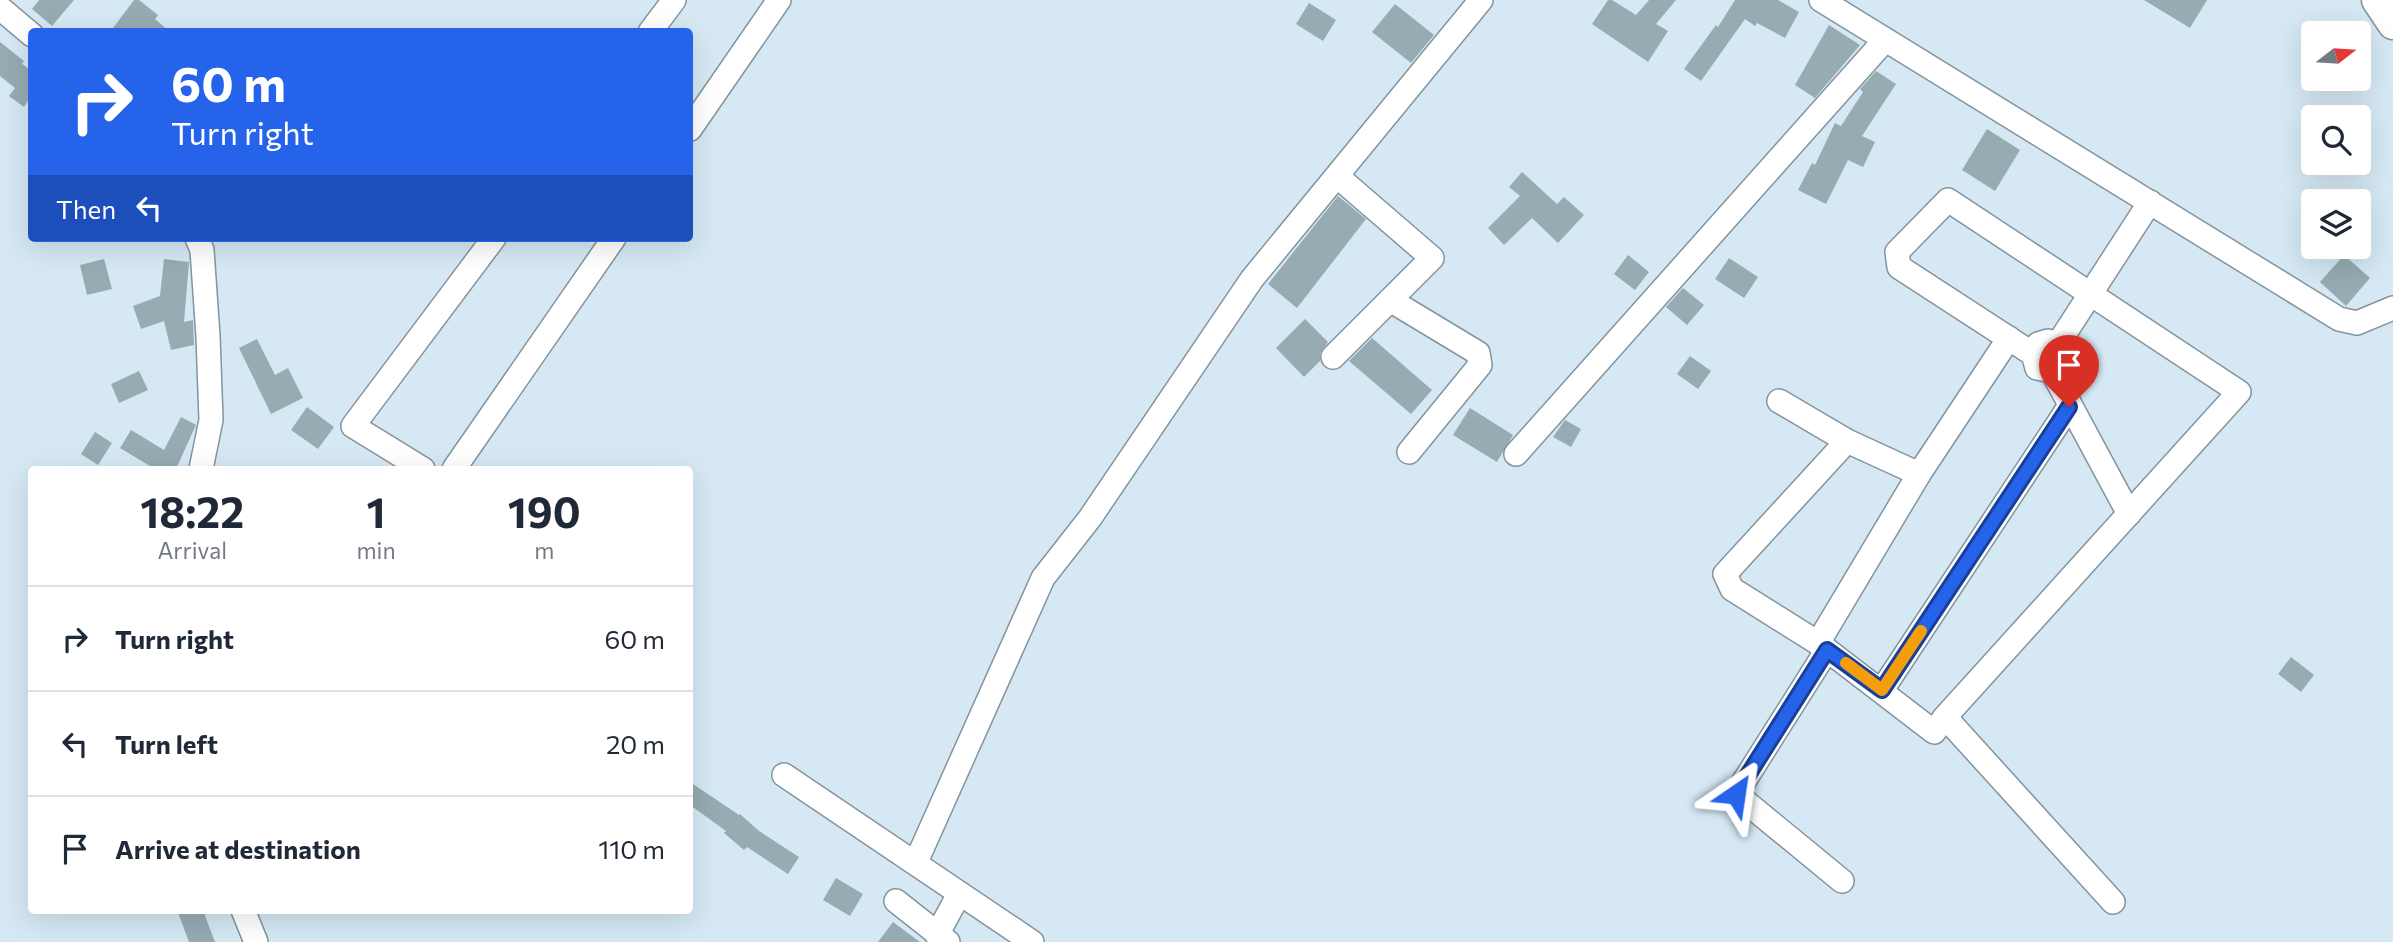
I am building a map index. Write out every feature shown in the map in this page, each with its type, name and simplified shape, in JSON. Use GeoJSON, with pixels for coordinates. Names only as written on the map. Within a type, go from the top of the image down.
{"type":"FeatureCollection","features":[{"type":"Feature","properties":{"kind":"street"},"geometry":{"type":"LineString","coordinates":[[653,28],[674,0]]}},
{"type":"Feature","properties":{"kind":"street"},"geometry":{"type":"LineString","coordinates":[[693,125],[779,0]]}},
{"type":"Feature","properties":{"kind":"street"},"geometry":{"type":"LineString","coordinates":[[916,862],[1043,578],[1090,519],[1252,279],[1481,0]]}},
{"type":"Feature","properties":{"kind":"street"},"geometry":{"type":"LineString","coordinates":[[1821,0],[2339,319],[2357,323],[2393,308]]}},
{"type":"Feature","properties":{"kind":"street"},"geometry":{"type":"LineString","coordinates":[[0,8],[28,32]]}},
{"type":"Feature","properties":{"kind":"street"},"geometry":{"type":"LineString","coordinates":[[1516,454],[1885,40]]}},
{"type":"Feature","properties":{"kind":"street"},"geometry":{"type":"LineString","coordinates":[[1334,356],[1432,258],[1337,176]]}},
{"type":"Feature","properties":{"kind":"street"},"geometry":{"type":"LineString","coordinates":[[1847,441],[1726,574],[1732,589],[1823,647],[1934,732],[2239,392],[1948,200],[1897,252],[1899,267],[2033,354],[2037,368],[2052,371],[2061,365],[2063,354],[2057,344],[2048,341],[2038,345],[2033,354]]}},
{"type":"Feature","properties":{"kind":"street"},"geometry":{"type":"LineString","coordinates":[[2057,344],[2150,202]]}},
{"type":"Feature","properties":{"kind":"street"},"geometry":{"type":"LineString","coordinates":[[199,242],[202,250],[208,336],[211,420],[202,466]]}},
{"type":"Feature","properties":{"kind":"street"},"geometry":{"type":"LineString","coordinates":[[418,466],[353,426],[491,242]]}},
{"type":"Feature","properties":{"kind":"street"},"geometry":{"type":"LineString","coordinates":[[456,466],[611,242]]}},
{"type":"Feature","properties":{"kind":"street"},"geometry":{"type":"LineString","coordinates":[[1390,300],[1478,353],[1480,365],[1409,452]]}},
{"type":"Feature","properties":{"kind":"street"},"geometry":{"type":"LineString","coordinates":[[1842,881],[1736,794],[1823,647],[1919,474],[2009,338]]}},
{"type":"Feature","properties":{"kind":"street"},"geometry":{"type":"LineString","coordinates":[[2052,371],[2129,514]]}},
{"type":"Feature","properties":{"kind":"street"},"geometry":{"type":"LineString","coordinates":[[1779,401],[1847,441],[1919,474]]}},
{"type":"Feature","properties":{"kind":"street"},"geometry":{"type":"LineString","coordinates":[[1882,690],[2069,407]]}},
{"type":"Feature","properties":{"kind":"street"},"geometry":{"type":"LineString","coordinates":[[1945,717],[2113,902]]}},
{"type":"Feature","properties":{"kind":"street"},"geometry":{"type":"LineString","coordinates":[[784,775],[1032,942]]}},
{"type":"Feature","properties":{"kind":"street"},"geometry":{"type":"LineString","coordinates":[[896,901],[942,938],[959,894]]}},
{"type":"Feature","properties":{"kind":"street"},"geometry":{"type":"LineString","coordinates":[[245,914],[256,942]]}},
{"type":"Feature","properties":{"kind":"building"},"geometry":{"type":"Polygon","coordinates":[[[39,0],[74,0],[52,26],[32,9],[39,0]]]}},
{"type":"Feature","properties":{"kind":"building"},"geometry":{"type":"Polygon","coordinates":[[[134,0],[139,0],[158,15],[155,19],[165,28],[113,28],[134,0]]]}},
{"type":"Feature","properties":{"kind":"building"},"geometry":{"type":"Polygon","coordinates":[[[1608,0],[1636,15],[1649,0],[1676,0],[1656,24],[1668,31],[1648,62],[1592,24],[1608,0]]]}},
{"type":"Feature","properties":{"kind":"building"},"geometry":{"type":"Polygon","coordinates":[[[1735,0],[1778,0],[1799,12],[1785,38],[1745,19],[1701,81],[1684,69],[1716,25],[1718,27],[1735,0]]]}},
{"type":"Feature","properties":{"kind":"building"},"geometry":{"type":"Polygon","coordinates":[[[2144,0],[2207,0],[2190,28],[2144,0]]]}},
{"type":"Feature","properties":{"kind":"building"},"geometry":{"type":"Polygon","coordinates":[[[1309,3],[1336,20],[1323,41],[1296,24],[1309,3]]]}},
{"type":"Feature","properties":{"kind":"building"},"geometry":{"type":"Polygon","coordinates":[[[1395,4],[1434,35],[1411,63],[1372,32],[1395,4]]]}},
{"type":"Feature","properties":{"kind":"building"},"geometry":{"type":"Polygon","coordinates":[[[1829,25],[1860,45],[1815,98],[1795,85],[1829,25]]]}},
{"type":"Feature","properties":{"kind":"building"},"geometry":{"type":"Polygon","coordinates":[[[0,42],[24,61],[22,64],[28,68],[28,101],[24,107],[9,96],[15,88],[0,76],[0,42]]]}},
{"type":"Feature","properties":{"kind":"building"},"geometry":{"type":"Polygon","coordinates":[[[1876,71],[1896,84],[1862,136],[1875,142],[1863,167],[1848,160],[1826,204],[1798,190],[1812,163],[1815,165],[1835,123],[1841,126],[1863,92],[1860,89],[1876,71]]]}},
{"type":"Feature","properties":{"kind":"building"},"geometry":{"type":"Polygon","coordinates":[[[1987,129],[2020,150],[1995,191],[1962,170],[1987,129]]]}},
{"type":"Feature","properties":{"kind":"building"},"geometry":{"type":"Polygon","coordinates":[[[1522,172],[1557,204],[1564,197],[1584,215],[1558,243],[1532,218],[1504,245],[1488,228],[1520,196],[1509,187],[1522,172]]]}},
{"type":"Feature","properties":{"kind":"building"},"geometry":{"type":"Polygon","coordinates":[[[1338,196],[1366,219],[1297,308],[1268,284],[1338,196]]]}},
{"type":"Feature","properties":{"kind":"building"},"geometry":{"type":"Polygon","coordinates":[[[1628,255],[1649,272],[1635,290],[1614,274],[1628,255]]]}},
{"type":"Feature","properties":{"kind":"building"},"geometry":{"type":"Polygon","coordinates":[[[1729,258],[1758,277],[1744,298],[1715,279],[1729,258]]]}},
{"type":"Feature","properties":{"kind":"building"},"geometry":{"type":"Polygon","coordinates":[[[104,259],[112,289],[87,295],[80,265],[104,259]]]}},
{"type":"Feature","properties":{"kind":"building"},"geometry":{"type":"Polygon","coordinates":[[[164,259],[189,262],[184,322],[193,320],[194,345],[171,350],[164,321],[141,329],[133,306],[160,296],[164,259]]]}},
{"type":"Feature","properties":{"kind":"building"},"geometry":{"type":"Polygon","coordinates":[[[2340,259],[2349,259],[2370,278],[2346,306],[2320,282],[2340,259]]]}},
{"type":"Feature","properties":{"kind":"building"},"geometry":{"type":"Polygon","coordinates":[[[1683,288],[1704,305],[1687,325],[1666,307],[1683,288]]]}},
{"type":"Feature","properties":{"kind":"building"},"geometry":{"type":"Polygon","coordinates":[[[1305,319],[1328,342],[1320,353],[1320,361],[1304,377],[1276,348],[1305,319]]]}},
{"type":"Feature","properties":{"kind":"building"},"geometry":{"type":"Polygon","coordinates":[[[1372,338],[1432,390],[1411,414],[1349,361],[1372,338]]]}},
{"type":"Feature","properties":{"kind":"building"},"geometry":{"type":"Polygon","coordinates":[[[257,339],[275,375],[288,368],[303,398],[271,414],[239,348],[257,339]]]}},
{"type":"Feature","properties":{"kind":"building"},"geometry":{"type":"Polygon","coordinates":[[[1690,356],[1711,371],[1698,389],[1677,374],[1690,356]]]}},
{"type":"Feature","properties":{"kind":"building"},"geometry":{"type":"Polygon","coordinates":[[[139,371],[148,390],[119,403],[111,384],[139,371]]]}},
{"type":"Feature","properties":{"kind":"building"},"geometry":{"type":"Polygon","coordinates":[[[307,407],[334,427],[318,449],[291,430],[307,407]]]}},
{"type":"Feature","properties":{"kind":"building"},"geometry":{"type":"Polygon","coordinates":[[[1470,408],[1513,435],[1497,462],[1453,435],[1470,408]]]}},
{"type":"Feature","properties":{"kind":"building"},"geometry":{"type":"Polygon","coordinates":[[[181,417],[196,425],[177,466],[150,466],[120,448],[131,430],[164,450],[181,417]]]}},
{"type":"Feature","properties":{"kind":"building"},"geometry":{"type":"Polygon","coordinates":[[[1565,420],[1581,429],[1571,447],[1553,437],[1565,420]]]}},
{"type":"Feature","properties":{"kind":"building"},"geometry":{"type":"Polygon","coordinates":[[[95,432],[112,443],[98,465],[81,454],[95,432]]]}},
{"type":"Feature","properties":{"kind":"building"},"geometry":{"type":"Polygon","coordinates":[[[2291,657],[2314,675],[2301,692],[2278,674],[2291,657]]]}},
{"type":"Feature","properties":{"kind":"building"},"geometry":{"type":"Polygon","coordinates":[[[693,784],[799,857],[788,874],[747,847],[744,850],[724,833],[726,831],[693,807],[693,784]]]}},
{"type":"Feature","properties":{"kind":"building"},"geometry":{"type":"Polygon","coordinates":[[[836,878],[863,894],[850,916],[823,900],[836,878]]]}},
{"type":"Feature","properties":{"kind":"building"},"geometry":{"type":"Polygon","coordinates":[[[178,914],[204,914],[215,942],[189,942],[178,914]]]}},
{"type":"Feature","properties":{"kind":"building"},"geometry":{"type":"Polygon","coordinates":[[[893,922],[920,942],[878,942],[893,922]]]}},
{"type":"Feature","properties":{"kind":"slow traffic"},"geometry":{"type":"LineString","coordinates":[[1846,663],[1882,690],[1921,631]]}},
{"type":"Feature","properties":{"kind":"route"},"geometry":{"type":"LineString","coordinates":[[1736,794],[1827,650],[1882,690],[2069,407]]}}]}
